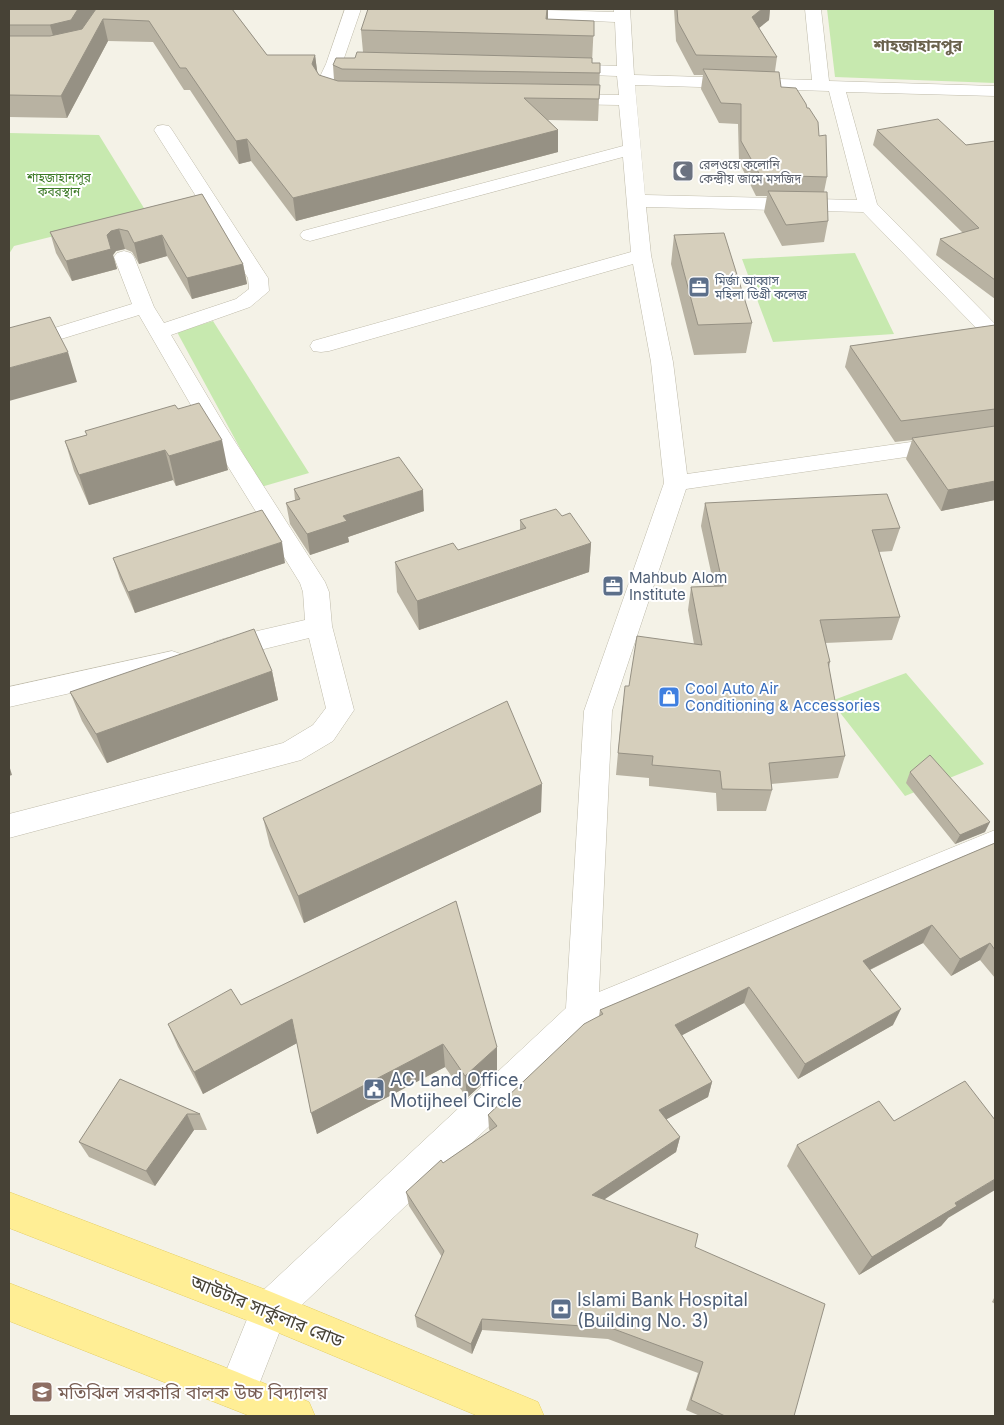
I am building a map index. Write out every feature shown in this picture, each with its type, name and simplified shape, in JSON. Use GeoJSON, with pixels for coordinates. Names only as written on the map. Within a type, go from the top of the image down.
{"type":"FeatureCollection","features":[{"type":"Feature","properties":{"kind":"main road","name":"আউটার সার্কুলার রোড"},"geometry":{"type":"LineString","coordinates":[[9,1210],[269,1310],[524,1416]]}},
{"type":"Feature","properties":{"kind":"main road"},"geometry":{"type":"LineString","coordinates":[[9,1302],[237,1391],[295,1416]]}},
{"type":"Feature","properties":{"kind":"street"},"geometry":{"type":"LineString","coordinates":[[370,97],[340,96],[328,91],[324,85],[334,64],[346,9],[373,10]]}},
{"type":"Feature","properties":{"kind":"street"},"geometry":{"type":"LineString","coordinates":[[813,9],[828,85],[868,206],[995,336]]}},
{"type":"Feature","properties":{"kind":"street"},"geometry":{"type":"LineString","coordinates":[[493,14],[622,13],[626,84],[641,255],[662,362],[676,484],[598,712],[582,1015]]}},
{"type":"Feature","properties":{"kind":"street"},"geometry":{"type":"LineString","coordinates":[[334,64],[353,65]]}},
{"type":"Feature","properties":{"kind":"street"},"geometry":{"type":"LineString","coordinates":[[548,69],[626,84],[828,85],[995,91]]}},
{"type":"Feature","properties":{"kind":"street"},"geometry":{"type":"LineString","coordinates":[[548,99],[626,84]]}},
{"type":"Feature","properties":{"kind":"street"},"geometry":{"type":"LineString","coordinates":[[159,332],[243,303],[259,291],[258,278],[163,130]]}},
{"type":"Feature","properties":{"kind":"street"},"geometry":{"type":"LineString","coordinates":[[310,235],[632,149]]}},
{"type":"Feature","properties":{"kind":"street"},"geometry":{"type":"LineString","coordinates":[[637,201],[868,206]]}},
{"type":"Feature","properties":{"kind":"street"},"geometry":{"type":"LineString","coordinates":[[321,346],[641,255]]}},
{"type":"Feature","properties":{"kind":"street"},"geometry":{"type":"LineString","coordinates":[[9,826],[291,752],[323,733],[340,710],[319,626],[316,592],[312,582],[214,426],[144,308],[124,257]]}},
{"type":"Feature","properties":{"kind":"street"},"geometry":{"type":"LineString","coordinates":[[9,349],[144,308]]}},
{"type":"Feature","properties":{"kind":"street"},"geometry":{"type":"LineString","coordinates":[[676,484],[995,437]]}},
{"type":"Feature","properties":{"kind":"street"},"geometry":{"type":"LineString","coordinates":[[9,697],[163,664],[319,626]]}},
{"type":"Feature","properties":{"kind":"street"},"geometry":{"type":"LineString","coordinates":[[237,1391],[269,1310],[582,1015],[995,842]]}},
{"type":"Feature","properties":{"kind":"green space"},"geometry":{"type":"Polygon","coordinates":[[[827,9],[995,9],[995,83],[835,77],[827,9]]]}},
{"type":"Feature","properties":{"kind":"green space","name":"শাহজাহানপুর কবরস্থান"},"geometry":{"type":"Polygon","coordinates":[[[9,133],[99,135],[147,213],[14,246],[9,254],[9,133]]]}},
{"type":"Feature","properties":{"kind":"green space"},"geometry":{"type":"Polygon","coordinates":[[[855,253],[894,334],[773,342],[742,259],[855,253]]]}},
{"type":"Feature","properties":{"kind":"green space"},"geometry":{"type":"Polygon","coordinates":[[[213,321],[309,473],[261,487],[177,332],[213,321]]]}},
{"type":"Feature","properties":{"kind":"green space"},"geometry":{"type":"Polygon","coordinates":[[[906,673],[984,764],[905,796],[831,701],[906,673]]]}},
{"type":"Feature","properties":{"kind":"building"},"geometry":{"type":"Polygon","coordinates":[[[9,9],[78,9],[71,20],[50,25],[9,25],[9,9]]]}},
{"type":"Feature","properties":{"kind":"building"},"geometry":{"type":"Polygon","coordinates":[[[96,9],[232,9],[267,55],[315,55],[312,64],[319,75],[338,81],[600,85],[599,99],[524,98],[558,130],[293,198],[247,139],[236,141],[186,68],[180,68],[149,21],[103,19],[61,96],[9,95],[9,36],[50,36],[82,29],[96,9]]]}},
{"type":"Feature","properties":{"kind":"building"},"geometry":{"type":"Polygon","coordinates":[[[368,9],[547,9],[546,19],[594,21],[594,36],[361,30],[368,9]]]}},
{"type":"Feature","properties":{"kind":"building"},"geometry":{"type":"Polygon","coordinates":[[[677,9],[762,9],[752,17],[777,57],[696,55],[678,22],[677,9]]]}},
{"type":"Feature","properties":{"kind":"building"},"geometry":{"type":"Polygon","coordinates":[[[357,52],[592,58],[592,63],[600,63],[600,73],[342,69],[333,65],[336,58],[355,58],[357,52]]]}},
{"type":"Feature","properties":{"kind":"building"},"geometry":{"type":"Polygon","coordinates":[[[703,69],[779,72],[781,87],[796,88],[807,108],[809,108],[818,122],[819,136],[826,135],[827,177],[760,175],[741,141],[741,104],[721,103],[703,69]]]}},
{"type":"Feature","properties":{"kind":"building"},"geometry":{"type":"Polygon","coordinates":[[[938,119],[966,145],[995,141],[995,280],[940,239],[979,228],[877,130],[938,119]]]}},
{"type":"Feature","properties":{"kind":"building"},"geometry":{"type":"Polygon","coordinates":[[[768,191],[827,192],[828,221],[786,225],[768,191]]]}},
{"type":"Feature","properties":{"kind":"building"},"geometry":{"type":"Polygon","coordinates":[[[202,194],[243,264],[187,278],[162,235],[134,243],[128,231],[119,229],[111,231],[107,235],[111,249],[66,261],[50,232],[202,194]]]}},
{"type":"Feature","properties":{"kind":"building"},"geometry":{"type":"Polygon","coordinates":[[[724,233],[752,323],[698,325],[674,235],[724,233]]]}},
{"type":"Feature","properties":{"kind":"building"},"geometry":{"type":"Polygon","coordinates":[[[50,317],[68,352],[9,368],[9,328],[50,317]]]}},
{"type":"Feature","properties":{"kind":"building"},"geometry":{"type":"Polygon","coordinates":[[[995,325],[995,409],[901,421],[850,346],[995,325]]]}},
{"type":"Feature","properties":{"kind":"building"},"geometry":{"type":"Polygon","coordinates":[[[199,403],[222,440],[169,456],[165,450],[79,475],[65,441],[87,435],[85,431],[175,405],[178,409],[199,403]]]}},
{"type":"Feature","properties":{"kind":"building"},"geometry":{"type":"Polygon","coordinates":[[[995,426],[995,481],[948,490],[912,438],[995,426]]]}},
{"type":"Feature","properties":{"kind":"building"},"geometry":{"type":"Polygon","coordinates":[[[399,457],[423,490],[343,516],[347,521],[307,534],[286,503],[300,499],[294,489],[399,457]]]}},
{"type":"Feature","properties":{"kind":"building"},"geometry":{"type":"Polygon","coordinates":[[[887,494],[900,528],[872,530],[900,617],[820,620],[830,662],[828,662],[845,756],[769,763],[772,790],[722,789],[720,771],[652,765],[653,756],[618,753],[625,686],[629,686],[637,636],[702,645],[691,587],[723,586],[705,503],[887,494]]]}},
{"type":"Feature","properties":{"kind":"building"},"geometry":{"type":"Polygon","coordinates":[[[556,509],[562,516],[570,513],[591,543],[417,601],[395,562],[453,543],[458,550],[526,528],[520,520],[556,509]]]}},
{"type":"Feature","properties":{"kind":"building"},"geometry":{"type":"Polygon","coordinates":[[[262,510],[282,542],[128,592],[113,558],[262,510]]]}},
{"type":"Feature","properties":{"kind":"building"},"geometry":{"type":"Polygon","coordinates":[[[254,629],[272,671],[96,734],[70,692],[254,629]]]}},
{"type":"Feature","properties":{"kind":"building"},"geometry":{"type":"Polygon","coordinates":[[[507,701],[542,784],[298,896],[263,818],[507,701]]]}},
{"type":"Feature","properties":{"kind":"building"},"geometry":{"type":"Polygon","coordinates":[[[930,755],[990,822],[960,835],[910,772],[930,755]]]}},
{"type":"Feature","properties":{"kind":"building"},"geometry":{"type":"Polygon","coordinates":[[[995,843],[995,950],[990,943],[960,959],[932,925],[863,961],[901,1009],[805,1064],[749,987],[675,1025],[712,1082],[659,1110],[680,1137],[592,1195],[698,1234],[695,1247],[825,1304],[794,1416],[725,1416],[691,1400],[703,1362],[611,1328],[482,1319],[471,1344],[415,1316],[444,1251],[406,1192],[441,1160],[443,1163],[497,1126],[488,1115],[584,1024],[603,1014],[600,1010],[995,843]]]}},
{"type":"Feature","properties":{"kind":"building"},"geometry":{"type":"Polygon","coordinates":[[[456,901],[497,1047],[465,1076],[443,1044],[311,1113],[292,1019],[194,1072],[168,1024],[231,989],[241,1005],[456,901]]]}},
{"type":"Feature","properties":{"kind":"building"},"geometry":{"type":"Polygon","coordinates":[[[120,1079],[200,1114],[187,1114],[146,1171],[79,1142],[120,1079]]]}},
{"type":"Feature","properties":{"kind":"building"},"geometry":{"type":"Polygon","coordinates":[[[965,1081],[995,1120],[995,1179],[955,1203],[957,1206],[872,1257],[797,1145],[879,1101],[894,1121],[965,1081]]]}},
{"type":"Feature","properties":{"kind":"place","name":"রেলওয়ে কলোনি কেন্দ্রীয় জামে মসজিদ"},"geometry":{"type":"Point","coordinates":[683,171]}},
{"type":"Feature","properties":{"kind":"place","name":"মির্জা আব্বাস মহিলা ডিগ্রী কলেজ"},"geometry":{"type":"Point","coordinates":[699,287]}},
{"type":"Feature","properties":{"kind":"place","name":"Mahbub Alom Institute"},"geometry":{"type":"Point","coordinates":[613,586]}},
{"type":"Feature","properties":{"kind":"place","name":"Cool Auto Air Conditioning & Accessories"},"geometry":{"type":"Point","coordinates":[669,697]}},
{"type":"Feature","properties":{"kind":"place","name":"AC Land Office, Motijheel Circle"},"geometry":{"type":"Point","coordinates":[374,1089]}},
{"type":"Feature","properties":{"kind":"place","name":"Islami Bank Hospital (Building No. 3)"},"geometry":{"type":"Point","coordinates":[561,1309]}},
{"type":"Feature","properties":{"kind":"place","name":"মতিঝিল সরকারি বালক উচ্চ বিদ্যালয়"},"geometry":{"type":"Point","coordinates":[42,1392]}},
{"type":"Feature","properties":{"kind":"district","name":"শাহজাহানপুর"},"geometry":{"type":"Point","coordinates":[918,45]}}]}
